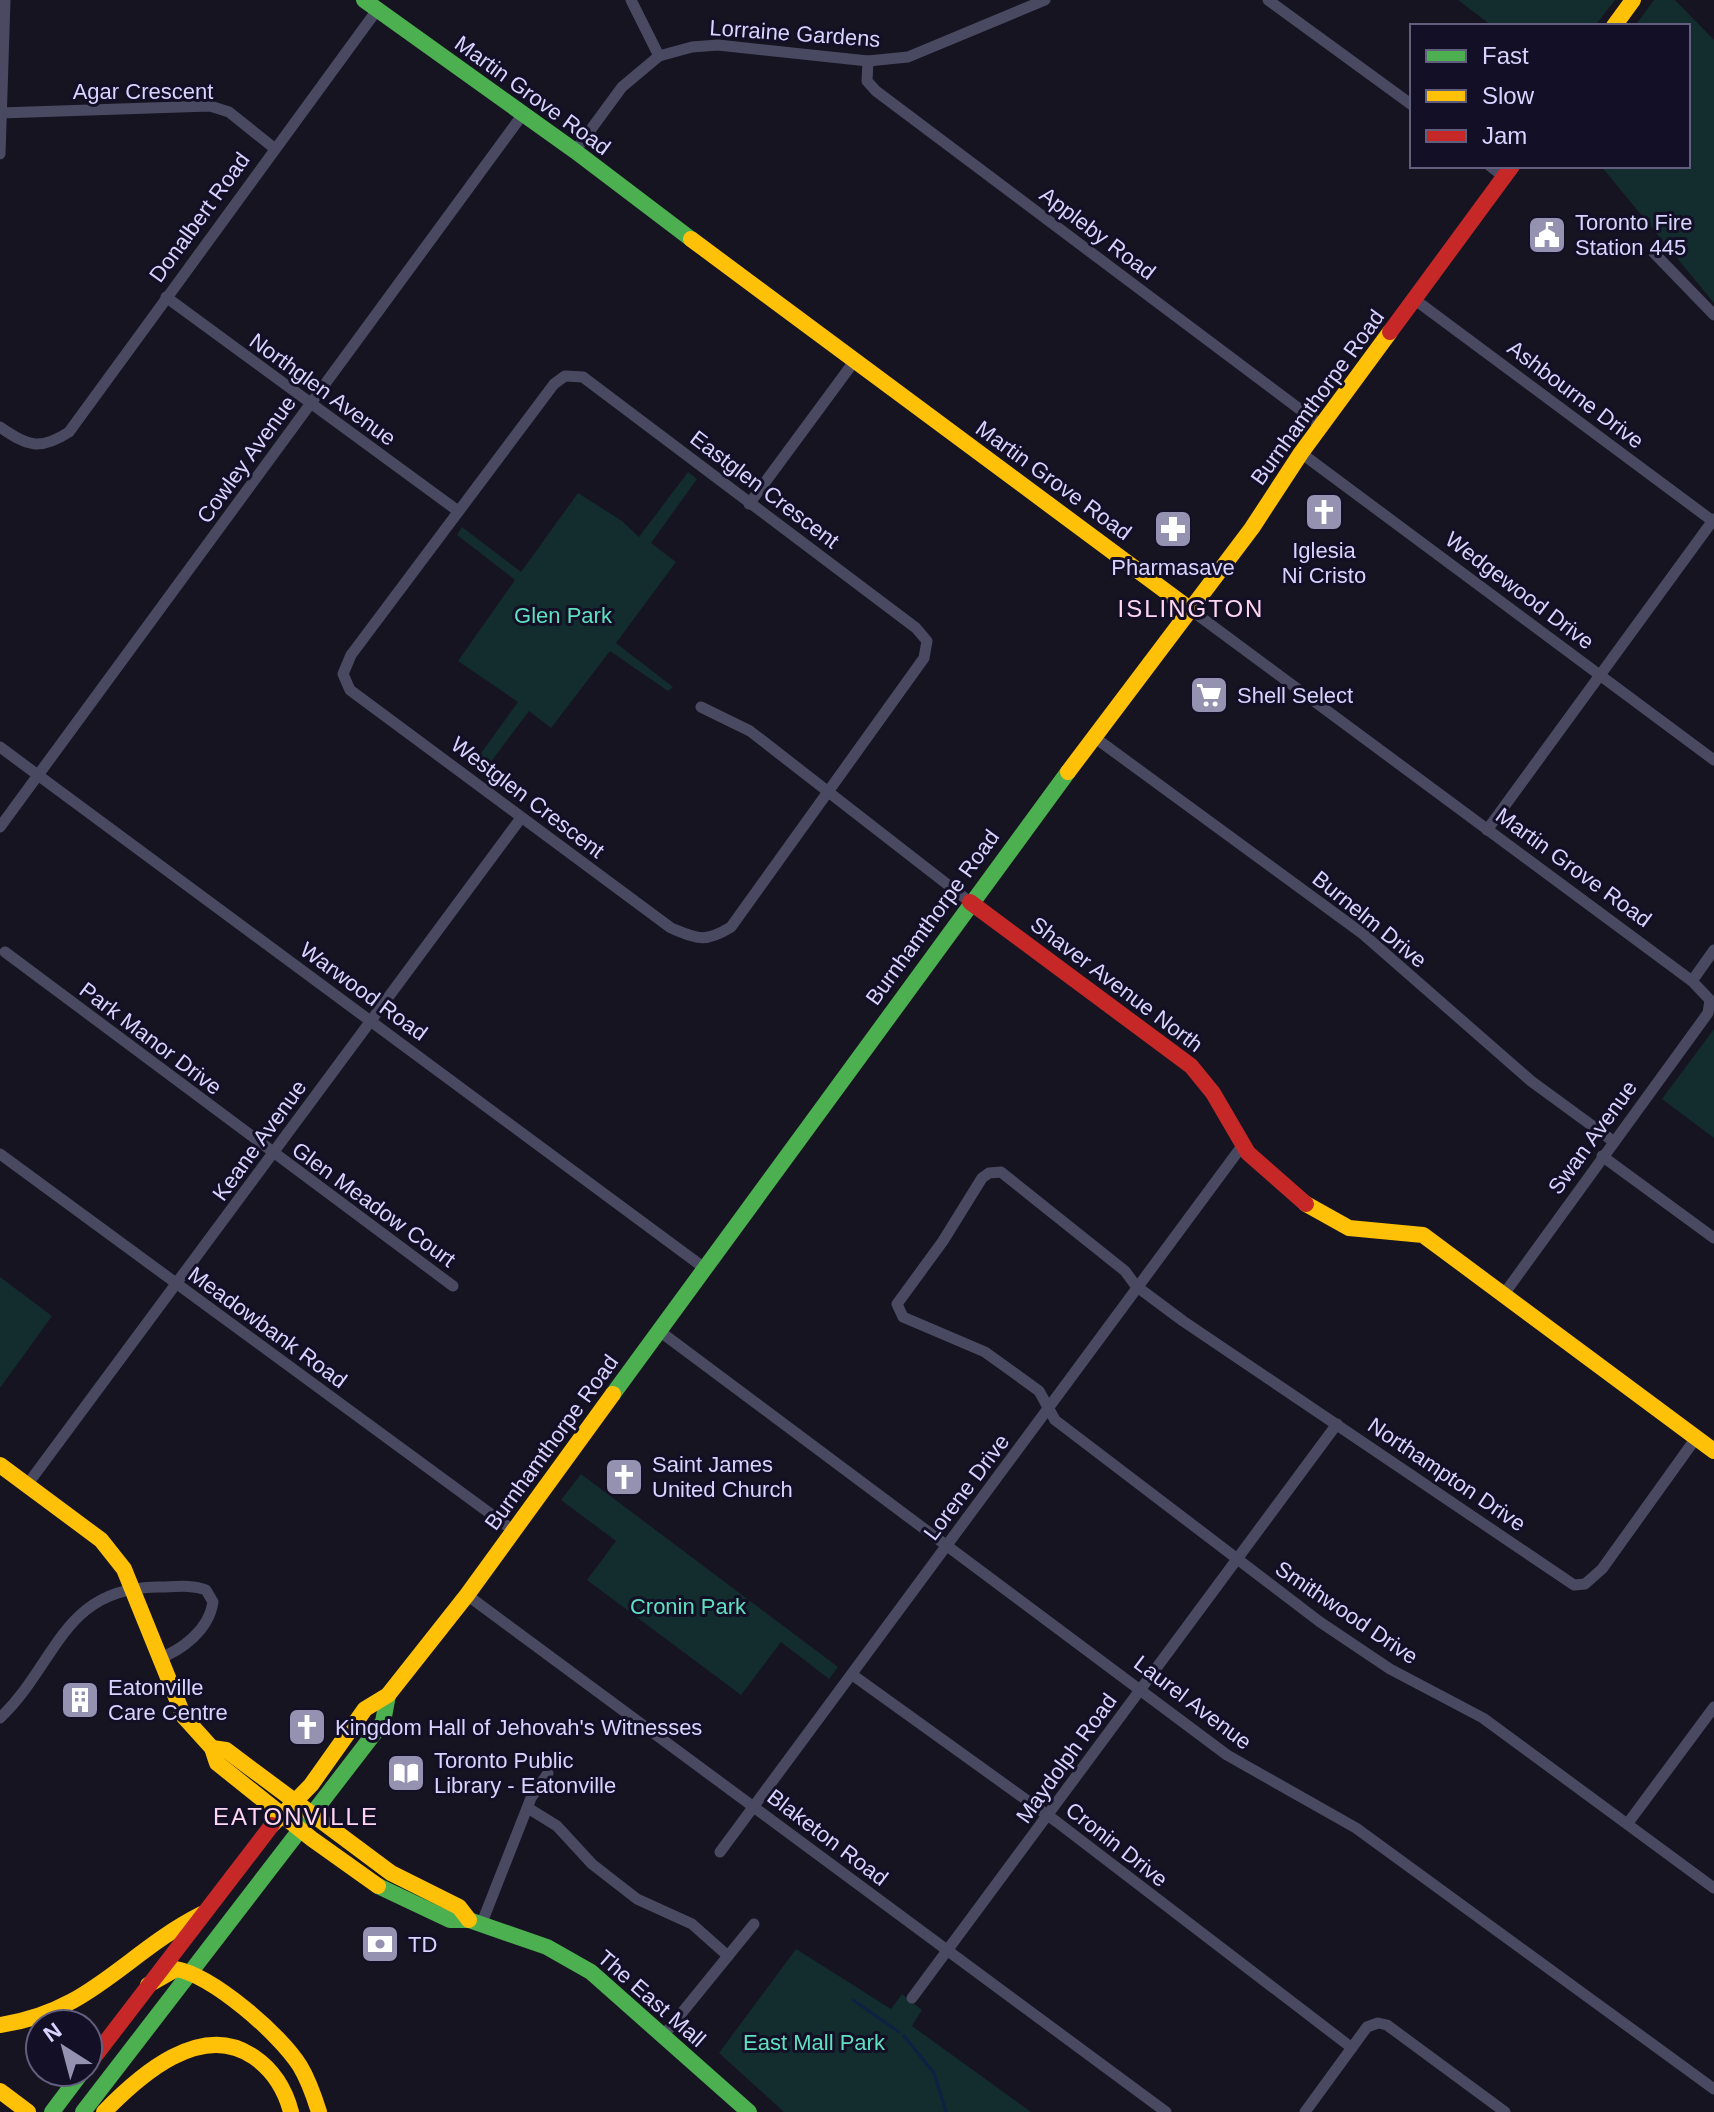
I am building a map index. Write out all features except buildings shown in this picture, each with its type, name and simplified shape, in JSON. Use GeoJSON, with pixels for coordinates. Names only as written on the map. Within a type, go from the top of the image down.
{"type":"FeatureCollection","features":[{"type":"Feature","properties":{"kind":"main road"},"geometry":{"type":"LineString","coordinates":[[1615,24],[1633,0]]}},
{"type":"Feature","properties":{"kind":"main road","name":"Martin Grove Road"},"geometry":{"type":"LineString","coordinates":[[371,5],[575,151],[853,363],[1191,610]]}},
{"type":"Feature","properties":{"kind":"main road","name":"Burnhamthorpe Road"},"geometry":{"type":"LineString","coordinates":[[104,2044],[282,1813],[311,1785],[365,1709],[388,1695],[467,1595],[970,902],[1191,610],[1301,453],[1508,172]]}},
{"type":"Feature","properties":{"kind":"main road","name":"Shaver Avenue North"},"geometry":{"type":"LineString","coordinates":[[970,902],[1191,1066],[1206,1080],[1242,1146],[1321,1215],[1348,1228],[1405,1230],[1423,1235],[1714,1451]]}},
{"type":"Feature","properties":{"kind":"main road","name":"The East Mall"},"geometry":{"type":"LineString","coordinates":[[0,1465],[110,1548],[131,1588],[187,1723],[212,1748],[217,1763],[384,1890],[450,1920],[475,1922],[547,1947],[582,1966],[749,2112]]}},
{"type":"Feature","properties":{"kind":"main road","name":"Burnhamthorpe Road"},"geometry":{"type":"LineString","coordinates":[[86,2108],[383,1722],[388,1695]]}},
{"type":"Feature","properties":{"kind":"main road","name":"The East Mall"},"geometry":{"type":"LineString","coordinates":[[212,1748],[226,1750],[391,1873],[459,1907],[475,1922]]}},
{"type":"Feature","properties":{"kind":"main road"},"geometry":{"type":"LineString","coordinates":[[0,2025],[35,2020],[80,2000],[120,1972],[172,1926],[202,1914]]}},
{"type":"Feature","properties":{"kind":"main road"},"geometry":{"type":"LineString","coordinates":[[148,1985],[176,1969],[192,1972],[289,2047],[311,2083],[319,2112]]}},
{"type":"Feature","properties":{"kind":"main road"},"geometry":{"type":"LineString","coordinates":[[104,2112],[166,2061],[192,2049],[217,2045],[244,2050],[262,2061],[280,2083],[291,2112]]}},
{"type":"Feature","properties":{"kind":"main road"},"geometry":{"type":"LineString","coordinates":[[52,2112],[70,2088]]}},
{"type":"Feature","properties":{"kind":"main road"},"geometry":{"type":"LineString","coordinates":[[0,2091],[28,2112]]}},
{"type":"Feature","properties":{"kind":"street"},"geometry":{"type":"LineString","coordinates":[[0,154],[5,0]]}},
{"type":"Feature","properties":{"kind":"street"},"geometry":{"type":"LineString","coordinates":[[631,0],[659,56]]}},
{"type":"Feature","properties":{"kind":"street","name":"Lorraine Gardens"},"geometry":{"type":"LineString","coordinates":[[575,151],[622,87],[659,56],[692,47],[718,45],[868,61],[908,57],[1045,0]]}},
{"type":"Feature","properties":{"kind":"street"},"geometry":{"type":"LineString","coordinates":[[1268,0],[1410,104]]}},
{"type":"Feature","properties":{"kind":"street","name":"Donalbert Road"},"geometry":{"type":"LineString","coordinates":[[0,427],[29,444],[50,444],[69,432],[274,148],[371,5]]}},
{"type":"Feature","properties":{"kind":"street","name":"Appleby Road"},"geometry":{"type":"LineString","coordinates":[[868,61],[867,81],[876,91],[1322,426]]}},
{"type":"Feature","properties":{"kind":"street","name":"Agar Crescent"},"geometry":{"type":"LineString","coordinates":[[2,113],[210,106],[229,112],[274,148]]}},
{"type":"Feature","properties":{"kind":"street","name":"Cowley Avenue"},"geometry":{"type":"LineString","coordinates":[[0,827],[523,114]]}},
{"type":"Feature","properties":{"kind":"street"},"geometry":{"type":"LineString","coordinates":[[1654,253],[1714,315]]}},
{"type":"Feature","properties":{"kind":"street","name":"Northglen Avenue"},"geometry":{"type":"LineString","coordinates":[[166,297],[458,511]]}},
{"type":"Feature","properties":{"kind":"street","name":"Ashbourne Drive"},"geometry":{"type":"LineString","coordinates":[[1414,299],[1714,521]]}},
{"type":"Feature","properties":{"kind":"street"},"geometry":{"type":"LineString","coordinates":[[749,504],[853,363]]}},
{"type":"Feature","properties":{"kind":"street","name":"Eastglen Crescent"},"geometry":{"type":"LineString","coordinates":[[458,511],[554,384],[565,376],[583,377],[916,628],[927,641],[924,658],[829,793]]}},
{"type":"Feature","properties":{"kind":"street","name":"Wedgewood Drive"},"geometry":{"type":"LineString","coordinates":[[1301,453],[1714,760]]}},
{"type":"Feature","properties":{"kind":"street","name":"Westglen Crescent"},"geometry":{"type":"LineString","coordinates":[[458,511],[351,655],[343,674],[350,690],[671,928],[695,938],[712,939],[731,927],[829,793]]}},
{"type":"Feature","properties":{"kind":"street"},"geometry":{"type":"LineString","coordinates":[[1487,830],[1714,521]]}},
{"type":"Feature","properties":{"kind":"street","name":"Martin Grove Road"},"geometry":{"type":"LineString","coordinates":[[1191,610],[1692,981],[1706,993],[1711,1003]]}},
{"type":"Feature","properties":{"kind":"street","name":"Shaver Avenue North"},"geometry":{"type":"LineString","coordinates":[[701,707],[750,731],[970,902]]}},
{"type":"Feature","properties":{"kind":"street","name":"Burnelm Drive"},"geometry":{"type":"LineString","coordinates":[[1094,737],[1363,934],[1531,1081],[1613,1141]]}},
{"type":"Feature","properties":{"kind":"street","name":"Warwood Road"},"geometry":{"type":"LineString","coordinates":[[0,747],[703,1267]]}},
{"type":"Feature","properties":{"kind":"street","name":"Keane Avenue"},"geometry":{"type":"LineString","coordinates":[[27,1485],[521,818]]}},
{"type":"Feature","properties":{"kind":"street"},"geometry":{"type":"LineString","coordinates":[[1692,981],[1714,950]]}},
{"type":"Feature","properties":{"kind":"street","name":"Park Manor Drive"},"geometry":{"type":"LineString","coordinates":[[5,952],[273,1154]]}},
{"type":"Feature","properties":{"kind":"street","name":"Swan Avenue"},"geometry":{"type":"LineString","coordinates":[[1504,1294],[1708,1013],[1711,1003]]}},
{"type":"Feature","properties":{"kind":"street","name":"Lorene Drive"},"geometry":{"type":"LineString","coordinates":[[720,1852],[854,1676],[1136,1286],[1242,1146]]}},
{"type":"Feature","properties":{"kind":"street","name":"Meadowbank Road"},"geometry":{"type":"LineString","coordinates":[[0,1154],[514,1531]]}},
{"type":"Feature","properties":{"kind":"street","name":"Glen Meadow Court"},"geometry":{"type":"LineString","coordinates":[[273,1154],[453,1286]]}},
{"type":"Feature","properties":{"kind":"street"},"geometry":{"type":"LineString","coordinates":[[1602,1156],[1714,1238]]}},
{"type":"Feature","properties":{"kind":"street","name":"Northampton Drive"},"geometry":{"type":"LineString","coordinates":[[1048,1410],[1039,1391],[985,1352],[903,1317],[897,1309],[899,1299],[943,1241],[975,1188],[989,1173],[1001,1172],[1125,1271],[1136,1286],[1574,1585],[1585,1584],[1602,1569],[1696,1438]]}},
{"type":"Feature","properties":{"kind":"street","name":"Laurel Avenue"},"geometry":{"type":"LineString","coordinates":[[658,1330],[1227,1755],[1356,1828],[1714,2089]]}},
{"type":"Feature","properties":{"kind":"street","name":"Smithwood Drive"},"geometry":{"type":"LineString","coordinates":[[1048,1410],[1067,1430],[1234,1560],[1373,1658],[1483,1718],[1714,1888]]}},
{"type":"Feature","properties":{"kind":"street","name":"Maydolph Road"},"geometry":{"type":"LineString","coordinates":[[912,1998],[1337,1424]]}},
{"type":"Feature","properties":{"kind":"street"},"geometry":{"type":"LineString","coordinates":[[0,1718],[78,1614],[92,1603],[131,1588],[195,1587],[212,1596],[211,1610],[186,1646],[158,1659]]}},
{"type":"Feature","properties":{"kind":"street","name":"Blaketon Road"},"geometry":{"type":"LineString","coordinates":[[467,1595],[1166,2112]]}},
{"type":"Feature","properties":{"kind":"street","name":"Cronin Drive"},"geometry":{"type":"LineString","coordinates":[[854,1676],[1048,1816],[1352,2048]]}},
{"type":"Feature","properties":{"kind":"street"},"geometry":{"type":"LineString","coordinates":[[1628,1823],[1714,1707]]}},
{"type":"Feature","properties":{"kind":"street"},"geometry":{"type":"LineString","coordinates":[[475,1922],[528,1808],[548,1773]]}},
{"type":"Feature","properties":{"kind":"street"},"geometry":{"type":"LineString","coordinates":[[528,1808],[557,1826],[592,1864],[637,1899],[692,1924],[728,1956]]}},
{"type":"Feature","properties":{"kind":"street"},"geometry":{"type":"LineString","coordinates":[[663,2036],[754,1924]]}},
{"type":"Feature","properties":{"kind":"street"},"geometry":{"type":"LineString","coordinates":[[1305,2112],[1367,2027],[1378,2023],[1387,2025],[1505,2112]]}},
{"type":"Feature","properties":{"kind":"green space"},"geometry":{"type":"Polygon","coordinates":[[[1458,0],[1615,0],[1597,24],[1489,24],[1458,0]]]}},
{"type":"Feature","properties":{"kind":"green space"},"geometry":{"type":"Polygon","coordinates":[[[1654,0],[1675,0],[1714,40],[1714,303],[1603,168],[1690,168],[1690,24],[1636,24],[1654,0]]]}},
{"type":"Feature","properties":{"kind":"green space","name":"Glen Park"},"geometry":{"type":"Polygon","coordinates":[[[688,472],[697,479],[651,543],[676,562],[616,643],[673,687],[668,691],[610,651],[551,728],[529,711],[484,771],[474,763],[518,702],[458,661],[515,580],[457,535],[462,527],[521,572],[578,493],[622,521],[639,537],[688,472]]]}},
{"type":"Feature","properties":{"kind":"green space"},"geometry":{"type":"Polygon","coordinates":[[[1714,1029],[1714,1138],[1662,1099],[1714,1029]]]}},
{"type":"Feature","properties":{"kind":"green space"},"geometry":{"type":"Polygon","coordinates":[[[0,1277],[52,1316],[0,1388],[0,1277]]]}},
{"type":"Feature","properties":{"kind":"green space","name":"Cronin Park"},"geometry":{"type":"Polygon","coordinates":[[[581,1474],[838,1667],[829,1679],[781,1642],[741,1695],[587,1580],[616,1541],[561,1500],[581,1474]]]}},
{"type":"Feature","properties":{"kind":"green space","name":"East Mall Park"},"geometry":{"type":"Polygon","coordinates":[[[796,1949],[891,2009],[902,1994],[922,2010],[912,2026],[1031,2112],[784,2112],[719,2053],[796,1949]]]}},
{"type":"Feature","properties":{"kind":"waterway"},"geometry":{"type":"LineString","coordinates":[[853,2000],[899,2032]]}},
{"type":"Feature","properties":{"kind":"waterway"},"geometry":{"type":"LineString","coordinates":[[904,2036],[934,2073],[946,2112]]}},
{"type":"Feature","properties":{"kind":"traffic: fast"},"geometry":{"type":"LineString","coordinates":[[364,0],[575,151],[691,239]]}},
{"type":"Feature","properties":{"kind":"traffic: fast"},"geometry":{"type":"LineString","coordinates":[[613,1394],[1068,772]]}},
{"type":"Feature","properties":{"kind":"traffic: fast"},"geometry":{"type":"LineString","coordinates":[[83,2112],[383,1722],[388,1695]]}},
{"type":"Feature","properties":{"kind":"traffic: fast"},"geometry":{"type":"LineString","coordinates":[[378,1886],[450,1920],[469,1920],[547,1947],[591,1972],[749,2112]]}},
{"type":"Feature","properties":{"kind":"traffic: fast"},"geometry":{"type":"LineString","coordinates":[[52,2112],[70,2088]]}},
{"type":"Feature","properties":{"kind":"traffic: slow"},"geometry":{"type":"LineString","coordinates":[[1615,24],[1633,0]]}},
{"type":"Feature","properties":{"kind":"traffic: slow"},"geometry":{"type":"LineString","coordinates":[[691,239],[1191,610]]}},
{"type":"Feature","properties":{"kind":"traffic: slow"},"geometry":{"type":"LineString","coordinates":[[1068,772],[1252,528],[1301,453],[1390,332]]}},
{"type":"Feature","properties":{"kind":"traffic: slow"},"geometry":{"type":"LineString","coordinates":[[1306,1204],[1349,1228],[1423,1235],[1714,1451]]}},
{"type":"Feature","properties":{"kind":"traffic: slow"},"geometry":{"type":"LineString","coordinates":[[272,1825],[311,1785],[365,1709],[388,1695],[467,1595],[613,1394]]}},
{"type":"Feature","properties":{"kind":"traffic: slow"},"geometry":{"type":"LineString","coordinates":[[0,1465],[101,1540],[124,1569],[184,1717],[212,1748],[217,1763],[312,1839],[378,1886]]}},
{"type":"Feature","properties":{"kind":"traffic: slow"},"geometry":{"type":"LineString","coordinates":[[212,1748],[226,1750],[391,1873],[459,1907],[469,1920]]}},
{"type":"Feature","properties":{"kind":"traffic: slow"},"geometry":{"type":"LineString","coordinates":[[0,2025],[59,2008],[202,1914]]}},
{"type":"Feature","properties":{"kind":"traffic: slow"},"geometry":{"type":"LineString","coordinates":[[148,1985],[176,1969],[226,1994],[262,2023],[290,2053],[306,2077],[319,2112]]}},
{"type":"Feature","properties":{"kind":"traffic: slow"},"geometry":{"type":"LineString","coordinates":[[104,2112],[135,2083],[172,2057],[213,2045],[234,2047],[261,2062],[277,2081],[291,2112]]}},
{"type":"Feature","properties":{"kind":"traffic: slow"},"geometry":{"type":"LineString","coordinates":[[0,2091],[28,2112]]}},
{"type":"Feature","properties":{"kind":"traffic: jam"},"geometry":{"type":"LineString","coordinates":[[1390,332],[1511,168]]}},
{"type":"Feature","properties":{"kind":"traffic: jam"},"geometry":{"type":"LineString","coordinates":[[970,902],[1191,1066],[1213,1093],[1248,1153],[1306,1204]]}},
{"type":"Feature","properties":{"kind":"traffic: jam"},"geometry":{"type":"LineString","coordinates":[[104,2044],[272,1825]]}},
{"type":"Feature","properties":{"kind":"place","name":"Toronto Fire Station 445"},"geometry":{"type":"Point","coordinates":[1547,235]}},
{"type":"Feature","properties":{"kind":"place","name":"Iglesia Ni Cristo"},"geometry":{"type":"Point","coordinates":[1324,512]}},
{"type":"Feature","properties":{"kind":"place","name":"Pharmasave"},"geometry":{"type":"Point","coordinates":[1173,529]}},
{"type":"Feature","properties":{"kind":"place","name":"Shell Select"},"geometry":{"type":"Point","coordinates":[1209,695]}},
{"type":"Feature","properties":{"kind":"place","name":"Saint James United Church"},"geometry":{"type":"Point","coordinates":[624,1477]}},
{"type":"Feature","properties":{"kind":"place","name":"Eatonville Care Centre"},"geometry":{"type":"Point","coordinates":[80,1700]}},
{"type":"Feature","properties":{"kind":"place","name":"Kingdom Hall of Jehovah's Witnesses"},"geometry":{"type":"Point","coordinates":[307,1727]}},
{"type":"Feature","properties":{"kind":"place","name":"Toronto Public Library - Eatonville"},"geometry":{"type":"Point","coordinates":[406,1773]}},
{"type":"Feature","properties":{"kind":"place","name":"TD"},"geometry":{"type":"Point","coordinates":[380,1944]}},
{"type":"Feature","properties":{"kind":"district","name":"ISLINGTON"},"geometry":{"type":"Point","coordinates":[1191,609]}},
{"type":"Feature","properties":{"kind":"district","name":"EATONVILLE"},"geometry":{"type":"Point","coordinates":[296,1817]}}]}
